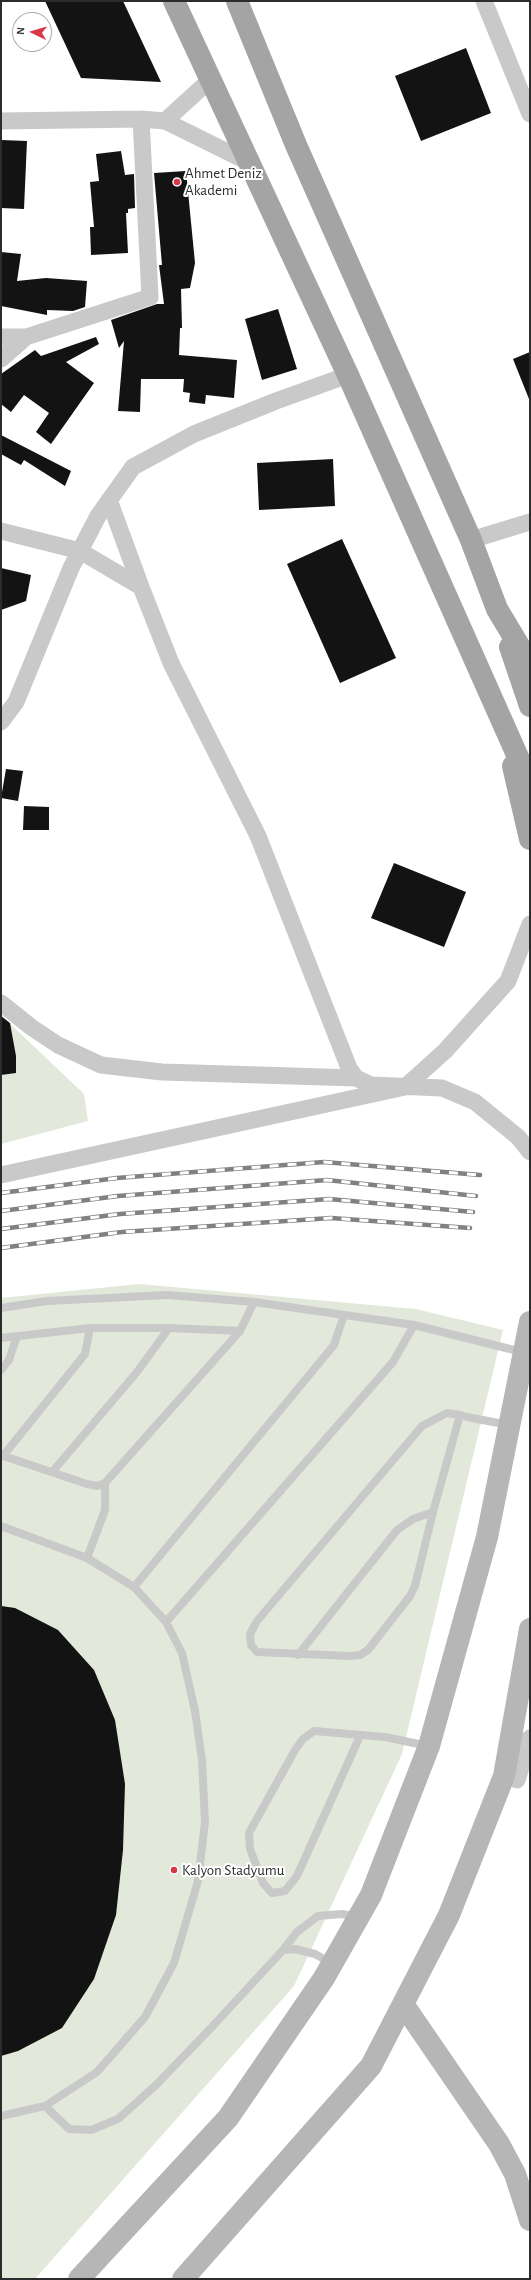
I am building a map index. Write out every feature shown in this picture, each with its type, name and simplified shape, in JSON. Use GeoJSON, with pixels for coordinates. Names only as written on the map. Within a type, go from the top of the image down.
{"type":"FeatureCollection","features":[{"type":"Feature","properties":{"kind":"main road"},"geometry":{"type":"LineString","coordinates":[[174,1],[348,375],[530,784]]}},
{"type":"Feature","properties":{"kind":"main road"},"geometry":{"type":"LineString","coordinates":[[237,1],[296,145],[471,540],[497,609],[530,706]]}},
{"type":"Feature","properties":{"kind":"main road"},"geometry":{"type":"LineString","coordinates":[[497,609],[530,664]]}},
{"type":"Feature","properties":{"kind":"main road"},"geometry":{"type":"LineString","coordinates":[[502,720],[530,839]]}},
{"type":"Feature","properties":{"kind":"street"},"geometry":{"type":"LineString","coordinates":[[484,1],[530,114]]}},
{"type":"Feature","properties":{"kind":"street"},"geometry":{"type":"LineString","coordinates":[[164,121],[210,79]]}},
{"type":"Feature","properties":{"kind":"street"},"geometry":{"type":"LineString","coordinates":[[1,337],[26,337],[150,297],[141,119]]}},
{"type":"Feature","properties":{"kind":"street"},"geometry":{"type":"LineString","coordinates":[[1,121],[141,119],[164,121],[250,163]]}},
{"type":"Feature","properties":{"kind":"street"},"geometry":{"type":"LineString","coordinates":[[1,359],[26,337]]}},
{"type":"Feature","properties":{"kind":"street"},"geometry":{"type":"LineString","coordinates":[[1,722],[16,702],[71,568],[98,516],[133,467],[194,434],[276,401],[348,375]]}},
{"type":"Feature","properties":{"kind":"street"},"geometry":{"type":"LineString","coordinates":[[109,500],[141,587],[172,663],[258,836],[349,1068],[356,1078]]}},
{"type":"Feature","properties":{"kind":"street"},"geometry":{"type":"LineString","coordinates":[[471,540],[530,522]]}},
{"type":"Feature","properties":{"kind":"street"},"geometry":{"type":"LineString","coordinates":[[1,531],[80,551],[141,587]]}},
{"type":"Feature","properties":{"kind":"street"},"geometry":{"type":"LineString","coordinates":[[1,1175],[405,1087],[445,1051],[508,980],[530,924]]}},
{"type":"Feature","properties":{"kind":"street"},"geometry":{"type":"LineString","coordinates":[[1,1003],[31,1028],[58,1045],[101,1065],[162,1072],[356,1078],[371,1085],[442,1088],[475,1102],[518,1137],[530,1152]]}},
{"type":"Feature","properties":{"kind":"street"},"geometry":{"type":"LineString","coordinates":[[79,2279],[228,2118],[332,1964],[371,1895],[429,1746],[487,1537],[530,1322]]}},
{"type":"Feature","properties":{"kind":"street"},"geometry":{"type":"LineString","coordinates":[[517,1780],[530,1629]]}},
{"type":"Feature","properties":{"kind":"street"},"geometry":{"type":"LineString","coordinates":[[183,2279],[371,2066],[517,1780],[530,1738]]}},
{"type":"Feature","properties":{"kind":"street"},"geometry":{"type":"LineString","coordinates":[[403,2004],[499,2144],[516,2174],[530,2220]]}},
{"type":"Feature","properties":{"kind":"lane"},"geometry":{"type":"LineString","coordinates":[[1,1308],[47,1301],[167,1295],[254,1302],[414,1325],[524,1353]]}},
{"type":"Feature","properties":{"kind":"lane"},"geometry":{"type":"LineString","coordinates":[[90,1328],[85,1354],[2,1455],[53,1471],[87,1484],[97,1486],[105,1483],[240,1331],[254,1302]]}},
{"type":"Feature","properties":{"kind":"lane"},"geometry":{"type":"LineString","coordinates":[[134,1587],[334,1345],[344,1315]]}},
{"type":"Feature","properties":{"kind":"lane"},"geometry":{"type":"LineString","coordinates":[[166,1622],[393,1362],[414,1325]]}},
{"type":"Feature","properties":{"kind":"lane"},"geometry":{"type":"LineString","coordinates":[[1,1338],[90,1328],[170,1328],[240,1331]]}},
{"type":"Feature","properties":{"kind":"lane"},"geometry":{"type":"LineString","coordinates":[[53,1471],[138,1372],[170,1328]]}},
{"type":"Feature","properties":{"kind":"lane"},"geometry":{"type":"LineString","coordinates":[[1,1370],[8,1360],[17,1336]]}},
{"type":"Feature","properties":{"kind":"lane"},"geometry":{"type":"LineString","coordinates":[[460,1415],[433,1512],[419,1572],[410,1596],[368,1650],[360,1655],[350,1656],[298,1655],[257,1652],[251,1645],[250,1634],[257,1620],[422,1426],[447,1413],[460,1415],[509,1425]]}},
{"type":"Feature","properties":{"kind":"lane"},"geometry":{"type":"LineString","coordinates":[[87,1558],[105,1510],[105,1483]]}},
{"type":"Feature","properties":{"kind":"lane"},"geometry":{"type":"LineString","coordinates":[[298,1655],[397,1530],[413,1519],[433,1512]]}},
{"type":"Feature","properties":{"kind":"lane"},"geometry":{"type":"LineString","coordinates":[[1,1526],[87,1558],[134,1587],[166,1622],[182,1653],[195,1711],[202,1760],[205,1822],[198,1881],[174,1963],[145,2017],[97,2072],[45,2106],[1,2116]]}},
{"type":"Feature","properties":{"kind":"lane"},"geometry":{"type":"LineString","coordinates":[[360,1736],[297,1876],[285,1891],[272,1893],[263,1883],[250,1849],[250,1833],[295,1750],[303,1739],[314,1731],[385,1737],[429,1746]]}},
{"type":"Feature","properties":{"kind":"lane"},"geometry":{"type":"LineString","coordinates":[[45,2106],[69,2129],[91,2130],[118,2119],[155,2086],[210,2029],[283,1950],[297,1932],[318,1916],[342,1914],[358,1918]]}},
{"type":"Feature","properties":{"kind":"lane"},"geometry":{"type":"LineString","coordinates":[[283,1950],[295,1949],[315,1954],[332,1964]]}},
{"type":"Feature","properties":{"kind":"green space"},"geometry":{"type":"Polygon","coordinates":[[[1,1015],[84,1094],[88,1121],[1,1144],[1,1015]]]}},
{"type":"Feature","properties":{"kind":"green space","name":"Kalyon Stadyumu"},"geometry":{"type":"Polygon","coordinates":[[[139,1284],[416,1309],[503,1330],[402,1754],[294,1986],[35,2279],[1,2279],[1,1298],[139,1284]]]}},
{"type":"Feature","properties":{"kind":"building"},"geometry":{"type":"Polygon","coordinates":[[[45,1],[123,1],[161,82],[81,78],[52,16],[52,12],[50,12],[45,1]]]}},
{"type":"Feature","properties":{"kind":"building"},"geometry":{"type":"Polygon","coordinates":[[[466,48],[491,113],[421,141],[395,76],[466,48]]]}},
{"type":"Feature","properties":{"kind":"building"},"geometry":{"type":"Polygon","coordinates":[[[1,140],[27,141],[24,209],[1,208],[1,140]]]}},
{"type":"Feature","properties":{"kind":"building"},"geometry":{"type":"Polygon","coordinates":[[[121,151],[125,175],[134,174],[135,208],[128,209],[128,213],[126,213],[128,253],[91,255],[90,227],[94,227],[90,182],[99,181],[96,154],[121,151]]]}},
{"type":"Feature","properties":{"kind":"building"},"geometry":{"type":"Polygon","coordinates":[[[186,171],[195,263],[190,288],[181,289],[182,328],[180,328],[179,355],[237,360],[234,398],[206,395],[205,404],[189,402],[190,393],[183,392],[184,379],[141,379],[140,412],[118,411],[124,341],[119,348],[111,320],[157,304],[164,304],[159,265],[162,265],[154,173],[186,171]]]}},
{"type":"Feature","properties":{"kind":"building"},"geometry":{"type":"Polygon","coordinates":[[[1,252],[21,254],[17,281],[46,278],[87,281],[85,307],[73,311],[47,310],[47,315],[1,306],[1,252]]]}},
{"type":"Feature","properties":{"kind":"building"},"geometry":{"type":"Polygon","coordinates":[[[278,309],[297,369],[262,380],[245,319],[278,309]]]}},
{"type":"Feature","properties":{"kind":"building"},"geometry":{"type":"Polygon","coordinates":[[[96,337],[99,344],[66,362],[94,383],[51,444],[36,432],[49,413],[24,395],[11,412],[1,404],[1,374],[35,350],[41,356],[96,337]]]}},
{"type":"Feature","properties":{"kind":"building"},"geometry":{"type":"Polygon","coordinates":[[[530,352],[530,398],[529,399],[513,359],[530,352]]]}},
{"type":"Feature","properties":{"kind":"building"},"geometry":{"type":"Polygon","coordinates":[[[1,435],[71,471],[65,486],[24,460],[21,465],[1,454],[1,435]]]}},
{"type":"Feature","properties":{"kind":"building"},"geometry":{"type":"Polygon","coordinates":[[[333,459],[335,506],[259,510],[257,463],[333,459]]]}},
{"type":"Feature","properties":{"kind":"building"},"geometry":{"type":"Polygon","coordinates":[[[342,539],[396,658],[340,683],[287,564],[342,539]]]}},
{"type":"Feature","properties":{"kind":"building"},"geometry":{"type":"Polygon","coordinates":[[[1,568],[31,575],[26,601],[1,610],[1,568]]]}},
{"type":"Feature","properties":{"kind":"building"},"geometry":{"type":"Polygon","coordinates":[[[6,769],[23,771],[18,801],[1,798],[6,769]]]}},
{"type":"Feature","properties":{"kind":"building"},"geometry":{"type":"Polygon","coordinates":[[[24,806],[49,807],[49,830],[23,830],[24,806]]]}},
{"type":"Feature","properties":{"kind":"building"},"geometry":{"type":"Polygon","coordinates":[[[394,863],[466,892],[444,947],[371,918],[394,863]]]}},
{"type":"Feature","properties":{"kind":"building"},"geometry":{"type":"Polygon","coordinates":[[[1,1016],[10,1023],[16,1056],[16,1073],[1,1075],[1,1016]]]}},
{"type":"Feature","properties":{"kind":"building"},"geometry":{"type":"Polygon","coordinates":[[[1,1606],[15,1608],[58,1630],[94,1670],[115,1720],[125,1784],[123,1850],[116,1915],[94,1979],[62,2028],[18,2051],[1,2056],[1,1606]]]}},
{"type":"Feature","properties":{"kind":"railway"},"geometry":{"type":"LineString","coordinates":[[1,1193],[117,1178],[324,1162],[480,1175]]}},
{"type":"Feature","properties":{"kind":"railway"},"geometry":{"type":"LineString","coordinates":[[1,1211],[118,1196],[327,1180],[476,1196]]}},
{"type":"Feature","properties":{"kind":"railway"},"geometry":{"type":"LineString","coordinates":[[1,1229],[120,1214],[329,1199],[473,1212]]}},
{"type":"Feature","properties":{"kind":"railway"},"geometry":{"type":"LineString","coordinates":[[1,1248],[122,1232],[331,1218],[470,1228]]}},
{"type":"Feature","properties":{"kind":"place","name":"Ahmet Deniz Akademi"},"geometry":{"type":"Point","coordinates":[177,182]}},
{"type":"Feature","properties":{"kind":"place","name":"Kalyon Stadyumu"},"geometry":{"type":"Point","coordinates":[174,1870]}}]}
